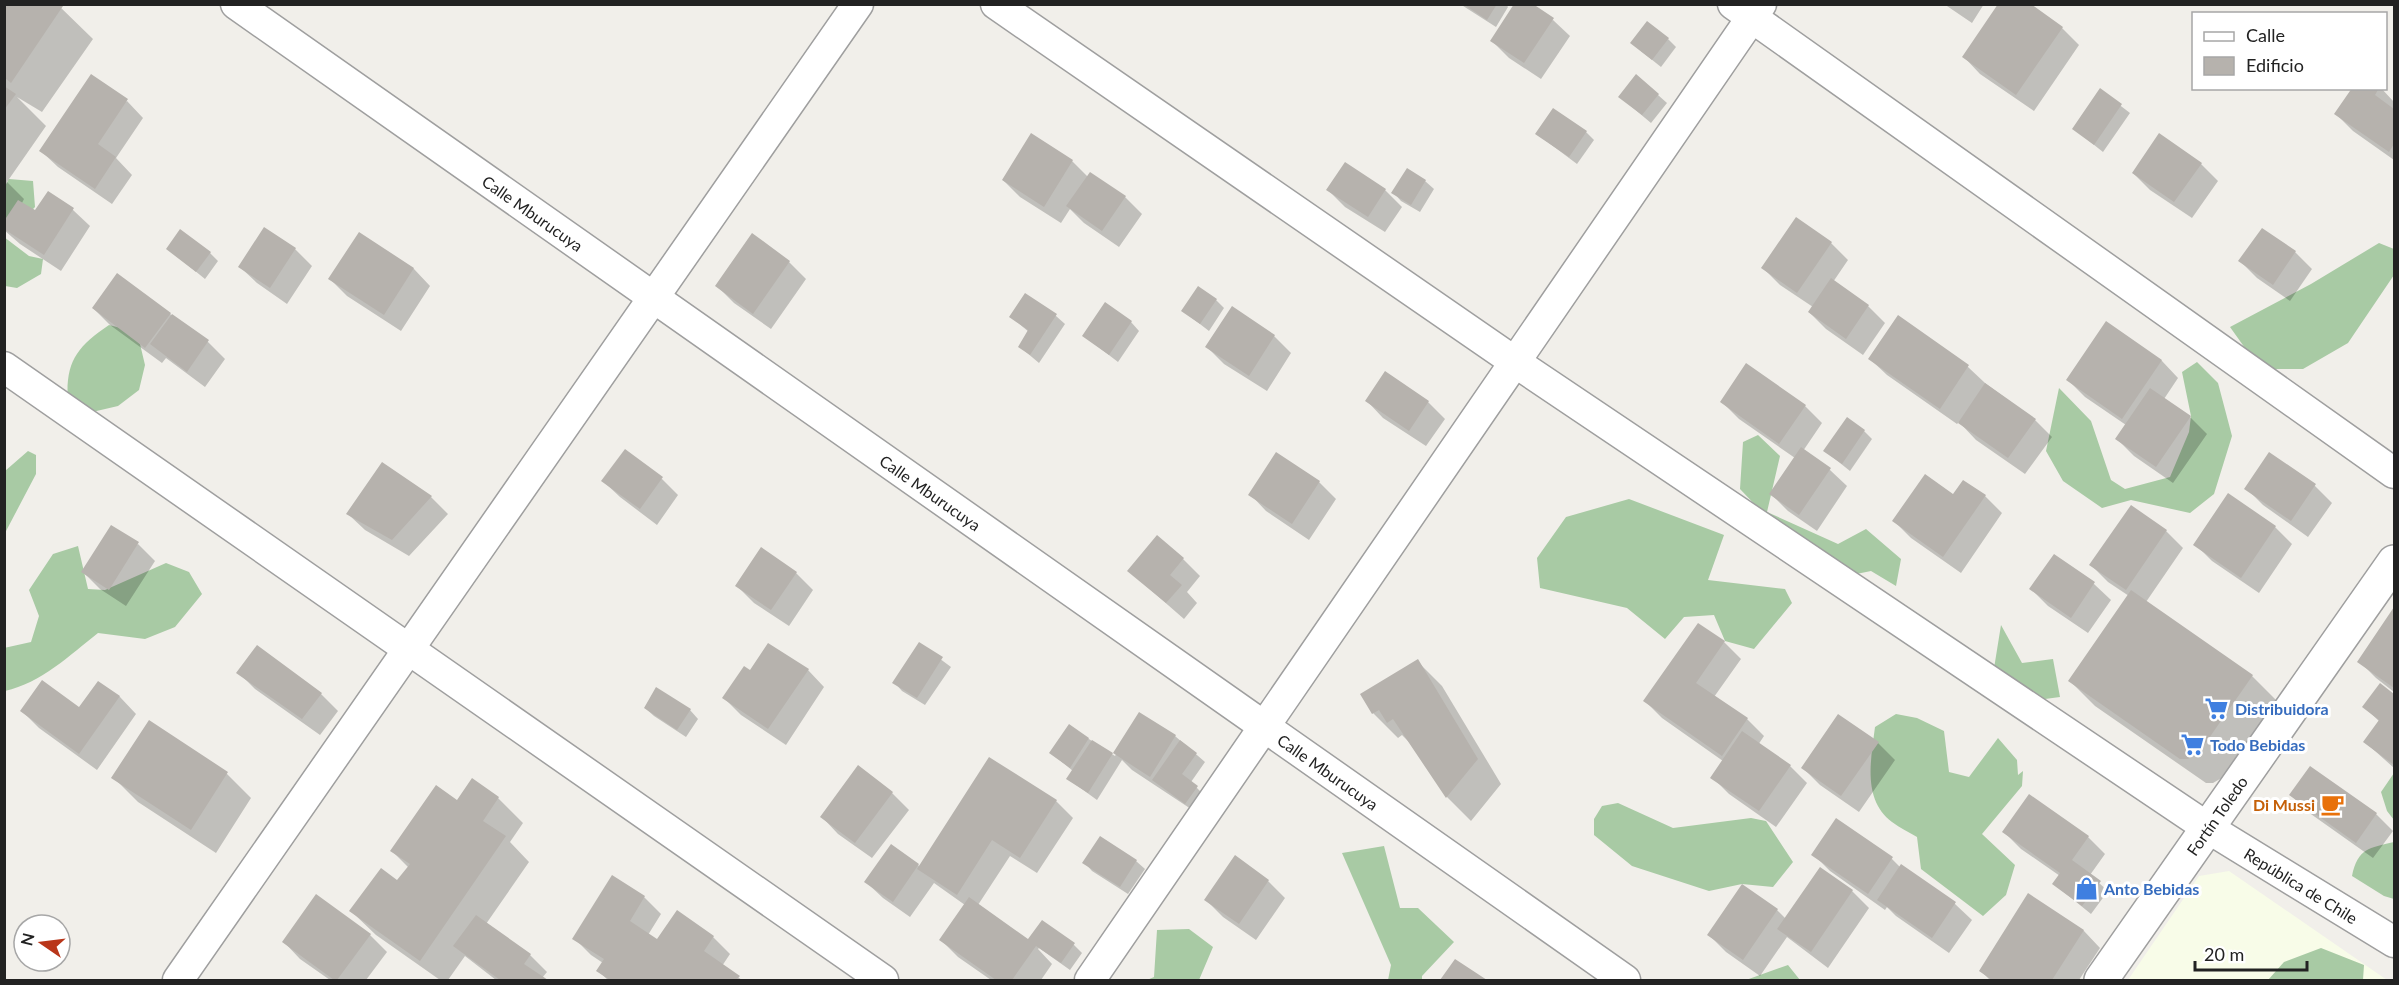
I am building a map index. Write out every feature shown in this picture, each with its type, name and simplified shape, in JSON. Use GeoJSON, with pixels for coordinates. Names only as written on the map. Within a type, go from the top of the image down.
{"type":"FeatureCollection","features":[{"type":"Feature","properties":{"kind":"street","name":"Calle Mburucuya"},"geometry":{"type":"LineString","coordinates":[[236,4],[1625,981]]}},
{"type":"Feature","properties":{"kind":"street"},"geometry":{"type":"LineString","coordinates":[[178,981],[858,4]]}},
{"type":"Feature","properties":{"kind":"street","name":"República de Chile"},"geometry":{"type":"LineString","coordinates":[[996,4],[1515,362],[2208,828],[2394,942]]}},
{"type":"Feature","properties":{"kind":"street"},"geometry":{"type":"LineString","coordinates":[[1090,981],[1515,362],[1749,9],[2394,473]]}},
{"type":"Feature","properties":{"kind":"street"},"geometry":{"type":"LineString","coordinates":[[4,367],[883,981]]}},
{"type":"Feature","properties":{"kind":"street","name":"Fortín Toledo"},"geometry":{"type":"LineString","coordinates":[[2101,981],[2394,562]]}},
{"type":"Feature","properties":{"kind":"shaded area"},"geometry":{"type":"Polygon","coordinates":[[[2229,871],[2387,980],[2128,980],[2199,876],[2229,871]]]}},
{"type":"Feature","properties":{"kind":"green space"},"geometry":{"type":"Polygon","coordinates":[[[9,179],[33,181],[35,207],[28,214],[5,223],[5,186],[9,179]]]}},
{"type":"Feature","properties":{"kind":"green space"},"geometry":{"type":"Polygon","coordinates":[[[4,237],[29,256],[43,259],[41,274],[17,288],[5,286],[4,237]]]}},
{"type":"Feature","properties":{"kind":"green space"},"geometry":{"type":"Polygon","coordinates":[[[2379,243],[2394,249],[2394,275],[2348,343],[2303,369],[2260,369],[2230,327],[2311,284],[2379,243]]]}},
{"type":"Feature","properties":{"kind":"green space"},"geometry":{"type":"Polygon","coordinates":[[[109,325],[125,329],[140,344],[145,365],[139,390],[118,406],[88,413],[68,403],[68,377],[75,357],[81,349],[109,325]]]}},
{"type":"Feature","properties":{"kind":"green space"},"geometry":{"type":"Polygon","coordinates":[[[2197,362],[2218,383],[2232,436],[2214,494],[2190,513],[2131,500],[2102,508],[2063,481],[2046,451],[2059,388],[2091,421],[2111,480],[2125,489],[2170,477],[2189,432],[2191,416],[2182,372],[2197,362]]]}},
{"type":"Feature","properties":{"kind":"green space"},"geometry":{"type":"Polygon","coordinates":[[[1758,435],[1780,456],[1767,512],[1838,544],[1866,529],[1901,559],[1896,586],[1871,571],[1827,580],[1740,489],[1743,442],[1758,435]]]}},
{"type":"Feature","properties":{"kind":"green space"},"geometry":{"type":"Polygon","coordinates":[[[28,451],[36,455],[36,474],[5,533],[5,471],[28,451]]]}},
{"type":"Feature","properties":{"kind":"green space"},"geometry":{"type":"Polygon","coordinates":[[[1629,499],[1724,535],[1708,580],[1785,589],[1792,603],[1754,649],[1725,641],[1714,615],[1684,617],[1665,639],[1627,608],[1540,588],[1537,558],[1566,517],[1629,499]]]}},
{"type":"Feature","properties":{"kind":"green space"},"geometry":{"type":"Polygon","coordinates":[[[78,546],[88,589],[105,590],[166,563],[189,572],[202,594],[175,627],[145,639],[98,633],[43,675],[5,691],[4,648],[31,642],[39,616],[29,590],[53,554],[78,546]]]}},
{"type":"Feature","properties":{"kind":"green space"},"geometry":{"type":"Polygon","coordinates":[[[2001,625],[2022,663],[2053,659],[2060,697],[2015,703],[1991,687],[2001,625]]]}},
{"type":"Feature","properties":{"kind":"green space"},"geometry":{"type":"Polygon","coordinates":[[[1896,714],[1917,718],[1944,731],[1949,772],[1969,777],[1998,738],[2017,760],[2018,775],[2023,771],[2022,786],[1982,834],[2015,865],[2006,895],[1983,916],[1921,869],[1917,837],[1892,822],[1882,813],[1876,802],[1871,778],[1875,727],[1896,714]]]}},
{"type":"Feature","properties":{"kind":"green space"},"geometry":{"type":"Polygon","coordinates":[[[2394,773],[2394,820],[2387,811],[2381,792],[2394,773]]]}},
{"type":"Feature","properties":{"kind":"green space"},"geometry":{"type":"Polygon","coordinates":[[[1618,803],[1673,828],[1751,818],[1766,821],[1793,862],[1773,887],[1742,884],[1709,891],[1632,866],[1594,835],[1594,819],[1602,806],[1618,803]]]}},
{"type":"Feature","properties":{"kind":"green space"},"geometry":{"type":"Polygon","coordinates":[[[2394,842],[2394,899],[2384,896],[2352,876],[2361,855],[2371,848],[2394,842]]]}},
{"type":"Feature","properties":{"kind":"green space"},"geometry":{"type":"Polygon","coordinates":[[[1384,846],[1400,908],[1418,908],[1454,942],[1422,976],[1422,980],[1388,980],[1391,965],[1342,853],[1384,846]]]}},
{"type":"Feature","properties":{"kind":"green space"},"geometry":{"type":"Polygon","coordinates":[[[1189,929],[1213,947],[1199,980],[1147,980],[1154,977],[1157,930],[1189,929]]]}},
{"type":"Feature","properties":{"kind":"green space"},"geometry":{"type":"Polygon","coordinates":[[[2321,948],[2364,965],[2363,980],[2268,980],[2284,962],[2321,948]]]}},
{"type":"Feature","properties":{"kind":"green space"},"geometry":{"type":"Polygon","coordinates":[[[1788,965],[1800,980],[1746,980],[1788,965]]]}},
{"type":"Feature","properties":{"kind":"building"},"geometry":{"type":"Polygon","coordinates":[[[5,4],[60,4],[63,6],[11,83],[5,78],[5,4]]]}},
{"type":"Feature","properties":{"kind":"building"},"geometry":{"type":"Polygon","coordinates":[[[1463,4],[1497,4],[1487,20],[1463,4]]]}},
{"type":"Feature","properties":{"kind":"building"},"geometry":{"type":"Polygon","coordinates":[[[1514,4],[1533,4],[1554,18],[1524,63],[1490,41],[1514,4]]]}},
{"type":"Feature","properties":{"kind":"building"},"geometry":{"type":"Polygon","coordinates":[[[1998,4],[2031,4],[2063,27],[2016,95],[1962,57],[1998,4]]]}},
{"type":"Feature","properties":{"kind":"building"},"geometry":{"type":"Polygon","coordinates":[[[1647,21],[1669,38],[1652,60],[1630,43],[1647,21]]]}},
{"type":"Feature","properties":{"kind":"building"},"geometry":{"type":"Polygon","coordinates":[[[91,74],[128,99],[98,144],[116,157],[95,189],[39,151],[91,74]]]}},
{"type":"Feature","properties":{"kind":"building"},"geometry":{"type":"Polygon","coordinates":[[[1636,74],[1659,94],[1642,115],[1618,97],[1636,74]]]}},
{"type":"Feature","properties":{"kind":"building"},"geometry":{"type":"Polygon","coordinates":[[[4,86],[16,94],[4,110],[4,86]]]}},
{"type":"Feature","properties":{"kind":"building"},"geometry":{"type":"Polygon","coordinates":[[[2100,88],[2122,104],[2094,145],[2072,129],[2100,88]]]}},
{"type":"Feature","properties":{"kind":"building"},"geometry":{"type":"Polygon","coordinates":[[[2351,90],[2378,90],[2375,95],[2394,109],[2394,144],[2389,152],[2334,114],[2351,90]]]}},
{"type":"Feature","properties":{"kind":"building"},"geometry":{"type":"Polygon","coordinates":[[[1553,108],[1587,131],[1569,157],[1535,134],[1553,108]]]}},
{"type":"Feature","properties":{"kind":"building"},"geometry":{"type":"Polygon","coordinates":[[[1031,133],[1073,160],[1044,207],[1002,180],[1031,133]]]}},
{"type":"Feature","properties":{"kind":"building"},"geometry":{"type":"Polygon","coordinates":[[[2159,133],[2202,163],[2174,202],[2132,173],[2159,133]]]}},
{"type":"Feature","properties":{"kind":"building"},"geometry":{"type":"Polygon","coordinates":[[[1345,162],[1386,189],[1368,217],[1326,190],[1345,162]]]}},
{"type":"Feature","properties":{"kind":"building"},"geometry":{"type":"Polygon","coordinates":[[[1407,168],[1426,180],[1411,205],[1391,193],[1407,168]]]}},
{"type":"Feature","properties":{"kind":"building"},"geometry":{"type":"Polygon","coordinates":[[[1090,172],[1126,196],[1102,231],[1066,206],[1090,172]]]}},
{"type":"Feature","properties":{"kind":"building"},"geometry":{"type":"Polygon","coordinates":[[[48,191],[74,208],[44,255],[4,229],[4,221],[18,200],[35,210],[48,191]]]}},
{"type":"Feature","properties":{"kind":"building"},"geometry":{"type":"Polygon","coordinates":[[[1796,217],[1832,242],[1797,293],[1761,268],[1796,217]]]}},
{"type":"Feature","properties":{"kind":"building"},"geometry":{"type":"Polygon","coordinates":[[[264,227],[296,248],[270,288],[238,267],[264,227]]]}},
{"type":"Feature","properties":{"kind":"building"},"geometry":{"type":"Polygon","coordinates":[[[2262,228],[2296,251],[2273,285],[2238,261],[2262,228]]]}},
{"type":"Feature","properties":{"kind":"building"},"geometry":{"type":"Polygon","coordinates":[[[180,229],[211,252],[196,272],[166,249],[180,229]]]}},
{"type":"Feature","properties":{"kind":"building"},"geometry":{"type":"Polygon","coordinates":[[[359,232],[414,268],[384,315],[328,279],[359,232]]]}},
{"type":"Feature","properties":{"kind":"building"},"geometry":{"type":"Polygon","coordinates":[[[752,233],[790,261],[753,314],[715,286],[752,233]]]}},
{"type":"Feature","properties":{"kind":"building"},"geometry":{"type":"Polygon","coordinates":[[[117,273],[171,313],[145,348],[92,308],[117,273]]]}},
{"type":"Feature","properties":{"kind":"building"},"geometry":{"type":"Polygon","coordinates":[[[1831,278],[1869,305],[1846,339],[1808,312],[1831,278]]]}},
{"type":"Feature","properties":{"kind":"building"},"geometry":{"type":"Polygon","coordinates":[[[1198,286],[1217,299],[1200,324],[1181,311],[1198,286]]]}},
{"type":"Feature","properties":{"kind":"building"},"geometry":{"type":"Polygon","coordinates":[[[1025,293],[1057,314],[1030,355],[1018,347],[1028,330],[1009,317],[1025,293]]]}},
{"type":"Feature","properties":{"kind":"building"},"geometry":{"type":"Polygon","coordinates":[[[1105,302],[1132,321],[1109,355],[1082,336],[1105,302]]]}},
{"type":"Feature","properties":{"kind":"building"},"geometry":{"type":"Polygon","coordinates":[[[1232,306],[1275,335],[1249,376],[1205,347],[1232,306]]]}},
{"type":"Feature","properties":{"kind":"building"},"geometry":{"type":"Polygon","coordinates":[[[172,314],[209,340],[187,372],[150,344],[172,314]]]}},
{"type":"Feature","properties":{"kind":"building"},"geometry":{"type":"Polygon","coordinates":[[[1898,315],[1969,365],[1940,409],[1868,359],[1898,315]]]}},
{"type":"Feature","properties":{"kind":"building"},"geometry":{"type":"Polygon","coordinates":[[[2106,321],[2162,360],[2122,419],[2066,380],[2106,321]]]}},
{"type":"Feature","properties":{"kind":"building"},"geometry":{"type":"Polygon","coordinates":[[[1746,363],[1806,405],[1779,444],[1720,402],[1746,363]]]}},
{"type":"Feature","properties":{"kind":"building"},"geometry":{"type":"Polygon","coordinates":[[[1385,371],[1429,401],[1409,431],[1365,401],[1385,371]]]}},
{"type":"Feature","properties":{"kind":"building"},"geometry":{"type":"Polygon","coordinates":[[[1985,383],[2036,419],[2008,458],[1958,423],[1985,383]]]}},
{"type":"Feature","properties":{"kind":"building"},"geometry":{"type":"Polygon","coordinates":[[[2150,388],[2191,416],[2156,467],[2115,439],[2150,388]]]}},
{"type":"Feature","properties":{"kind":"building"},"geometry":{"type":"Polygon","coordinates":[[[1847,417],[1865,430],[1842,464],[1823,451],[1847,417]]]}},
{"type":"Feature","properties":{"kind":"building"},"geometry":{"type":"Polygon","coordinates":[[[1801,447],[1831,468],[1799,515],[1769,494],[1801,447]]]}},
{"type":"Feature","properties":{"kind":"building"},"geometry":{"type":"Polygon","coordinates":[[[625,449],[663,477],[640,509],[601,481],[625,449]]]}},
{"type":"Feature","properties":{"kind":"building"},"geometry":{"type":"Polygon","coordinates":[[[1276,452],[1320,481],[1292,524],[1248,495],[1276,452]]]}},
{"type":"Feature","properties":{"kind":"building"},"geometry":{"type":"Polygon","coordinates":[[[2269,452],[2316,484],[2291,521],[2244,489],[2269,452]]]}},
{"type":"Feature","properties":{"kind":"building"},"geometry":{"type":"Polygon","coordinates":[[[382,462],[432,496],[392,540],[346,514],[382,462]]]}},
{"type":"Feature","properties":{"kind":"building"},"geometry":{"type":"Polygon","coordinates":[[[1925,474],[1953,494],[1963,480],[1986,495],[1943,557],[1892,521],[1925,474]]]}},
{"type":"Feature","properties":{"kind":"building"},"geometry":{"type":"Polygon","coordinates":[[[2228,493],[2276,526],[2241,578],[2193,545],[2228,493]]]}},
{"type":"Feature","properties":{"kind":"building"},"geometry":{"type":"Polygon","coordinates":[[[2131,505],[2167,530],[2126,590],[2089,565],[2131,505]]]}},
{"type":"Feature","properties":{"kind":"building"},"geometry":{"type":"Polygon","coordinates":[[[111,525],[139,542],[109,590],[81,572],[111,525]]]}},
{"type":"Feature","properties":{"kind":"building"},"geometry":{"type":"Polygon","coordinates":[[[1157,535],[1184,558],[1170,575],[1182,585],[1166,603],[1127,571],[1157,535]]]}},
{"type":"Feature","properties":{"kind":"building"},"geometry":{"type":"Polygon","coordinates":[[[761,547],[797,572],[771,610],[735,586],[761,547]]]}},
{"type":"Feature","properties":{"kind":"building"},"geometry":{"type":"Polygon","coordinates":[[[2054,554],[2095,582],[2071,618],[2029,589],[2054,554]]]}},
{"type":"Feature","properties":{"kind":"building"},"geometry":{"type":"Polygon","coordinates":[[[2131,590],[2253,675],[2200,751],[2188,759],[2180,759],[2068,681],[2131,590]]]}},
{"type":"Feature","properties":{"kind":"building"},"geometry":{"type":"Polygon","coordinates":[[[2394,607],[2394,688],[2357,662],[2394,607]]]}},
{"type":"Feature","properties":{"kind":"building"},"geometry":{"type":"Polygon","coordinates":[[[1698,623],[1725,641],[1696,683],[1748,718],[1722,756],[1643,701],[1698,623]]]}},
{"type":"Feature","properties":{"kind":"building"},"geometry":{"type":"Polygon","coordinates":[[[919,642],[943,657],[917,698],[892,683],[919,642]]]}},
{"type":"Feature","properties":{"kind":"building"},"geometry":{"type":"Polygon","coordinates":[[[768,643],[809,669],[768,729],[722,698],[744,666],[750,670],[768,643]]]}},
{"type":"Feature","properties":{"kind":"building"},"geometry":{"type":"Polygon","coordinates":[[[257,645],[322,693],[302,719],[236,673],[257,645]]]}},
{"type":"Feature","properties":{"kind":"building"},"geometry":{"type":"Polygon","coordinates":[[[1418,659],[1478,759],[1446,798],[1393,719],[1387,723],[1379,710],[1372,714],[1360,694],[1418,659]]]}},
{"type":"Feature","properties":{"kind":"building"},"geometry":{"type":"Polygon","coordinates":[[[42,680],[79,707],[98,681],[120,696],[79,754],[20,711],[42,680]]]}},
{"type":"Feature","properties":{"kind":"building"},"geometry":{"type":"Polygon","coordinates":[[[2380,683],[2394,694],[2394,765],[2363,742],[2379,720],[2362,707],[2380,683]]]}},
{"type":"Feature","properties":{"kind":"building"},"geometry":{"type":"Polygon","coordinates":[[[656,687],[691,709],[677,730],[644,708],[656,687]]]}},
{"type":"Feature","properties":{"kind":"building"},"geometry":{"type":"Polygon","coordinates":[[[1139,712],[1176,735],[1150,777],[1113,753],[1139,712]]]}},
{"type":"Feature","properties":{"kind":"building"},"geometry":{"type":"Polygon","coordinates":[[[1838,714],[1879,742],[1841,796],[1801,768],[1838,714]]]}},
{"type":"Feature","properties":{"kind":"building"},"geometry":{"type":"Polygon","coordinates":[[[149,720],[228,772],[191,830],[111,778],[149,720]]]}},
{"type":"Feature","properties":{"kind":"building"},"geometry":{"type":"Polygon","coordinates":[[[1069,724],[1089,738],[1070,768],[1049,753],[1069,724]]]}},
{"type":"Feature","properties":{"kind":"building"},"geometry":{"type":"Polygon","coordinates":[[[1742,731],[1791,765],[1759,811],[1710,778],[1742,731]]]}},
{"type":"Feature","properties":{"kind":"building"},"geometry":{"type":"Polygon","coordinates":[[[1092,740],[1113,753],[1088,793],[1066,779],[1092,740]]]}},
{"type":"Feature","properties":{"kind":"building"},"geometry":{"type":"Polygon","coordinates":[[[1180,740],[1197,753],[1182,774],[1198,786],[1185,804],[1152,780],[1180,740]]]}},
{"type":"Feature","properties":{"kind":"building"},"geometry":{"type":"Polygon","coordinates":[[[989,757],[1057,800],[1020,858],[992,840],[957,895],[917,869],[989,757]]]}},
{"type":"Feature","properties":{"kind":"building"},"geometry":{"type":"Polygon","coordinates":[[[858,765],[893,792],[855,843],[820,817],[858,765]]]}},
{"type":"Feature","properties":{"kind":"building","name":"Di Mussi"},"geometry":{"type":"Polygon","coordinates":[[[2310,766],[2377,813],[2356,843],[2289,795],[2310,766]]]}},
{"type":"Feature","properties":{"kind":"building"},"geometry":{"type":"Polygon","coordinates":[[[472,778],[499,797],[483,821],[506,836],[420,961],[349,911],[381,868],[397,880],[410,864],[390,851],[436,785],[457,800],[472,778]]]}},
{"type":"Feature","properties":{"kind":"building"},"geometry":{"type":"Polygon","coordinates":[[[2029,794],[2089,836],[2072,860],[2101,881],[2082,906],[2052,884],[2060,873],[2002,832],[2029,794]]]}},
{"type":"Feature","properties":{"kind":"building"},"geometry":{"type":"Polygon","coordinates":[[[1836,818],[1893,857],[1868,894],[1811,855],[1836,818]]]}},
{"type":"Feature","properties":{"kind":"building"},"geometry":{"type":"Polygon","coordinates":[[[1100,836],[1137,860],[1120,887],[1082,863],[1100,836]]]}},
{"type":"Feature","properties":{"kind":"building"},"geometry":{"type":"Polygon","coordinates":[[[891,844],[919,864],[893,902],[864,882],[891,844]]]}},
{"type":"Feature","properties":{"kind":"building"},"geometry":{"type":"Polygon","coordinates":[[[1235,855],[1269,880],[1239,924],[1204,900],[1235,855]]]}},
{"type":"Feature","properties":{"kind":"building"},"geometry":{"type":"Polygon","coordinates":[[[1901,864],[1956,902],[1932,938],[1877,900],[1901,864]]]}},
{"type":"Feature","properties":{"kind":"building"},"geometry":{"type":"Polygon","coordinates":[[[1820,867],[1853,890],[1811,952],[1777,929],[1820,867]]]}},
{"type":"Feature","properties":{"kind":"building"},"geometry":{"type":"Polygon","coordinates":[[[612,875],[645,896],[630,921],[657,939],[677,910],[714,936],[704,951],[740,976],[736,980],[610,980],[596,971],[604,959],[572,939],[612,875]]]}},
{"type":"Feature","properties":{"kind":"building"},"geometry":{"type":"Polygon","coordinates":[[[1742,884],[1778,909],[1743,960],[1707,935],[1742,884]]]}},
{"type":"Feature","properties":{"kind":"building"},"geometry":{"type":"Polygon","coordinates":[[[2028,893],[2084,930],[2052,980],[1992,980],[1979,971],[2028,893]]]}},
{"type":"Feature","properties":{"kind":"building"},"geometry":{"type":"Polygon","coordinates":[[[316,894],[371,934],[337,980],[282,942],[316,894]]]}},
{"type":"Feature","properties":{"kind":"building"},"geometry":{"type":"Polygon","coordinates":[[[969,897],[1028,939],[1042,920],[1075,943],[1061,963],[1036,946],[1012,980],[996,980],[939,940],[969,897]]]}},
{"type":"Feature","properties":{"kind":"building"},"geometry":{"type":"Polygon","coordinates":[[[476,915],[531,954],[524,964],[548,980],[500,980],[453,946],[476,915]]]}},
{"type":"Feature","properties":{"kind":"building"},"geometry":{"type":"Polygon","coordinates":[[[1455,959],[1487,980],[1440,980],[1455,959]]]}},
{"type":"Feature","properties":{"kind":"place","name":"Distribuidora"},"geometry":{"type":"Point","coordinates":[2217,708]}},
{"type":"Feature","properties":{"kind":"place","name":"Todo Bebidas"},"geometry":{"type":"Point","coordinates":[2192,744]}},
{"type":"Feature","properties":{"kind":"place","name":"Di Mussi"},"geometry":{"type":"Point","coordinates":[2333,804]}},
{"type":"Feature","properties":{"kind":"place","name":"Anto Bebidas"},"geometry":{"type":"Point","coordinates":[2086,888]}}]}
